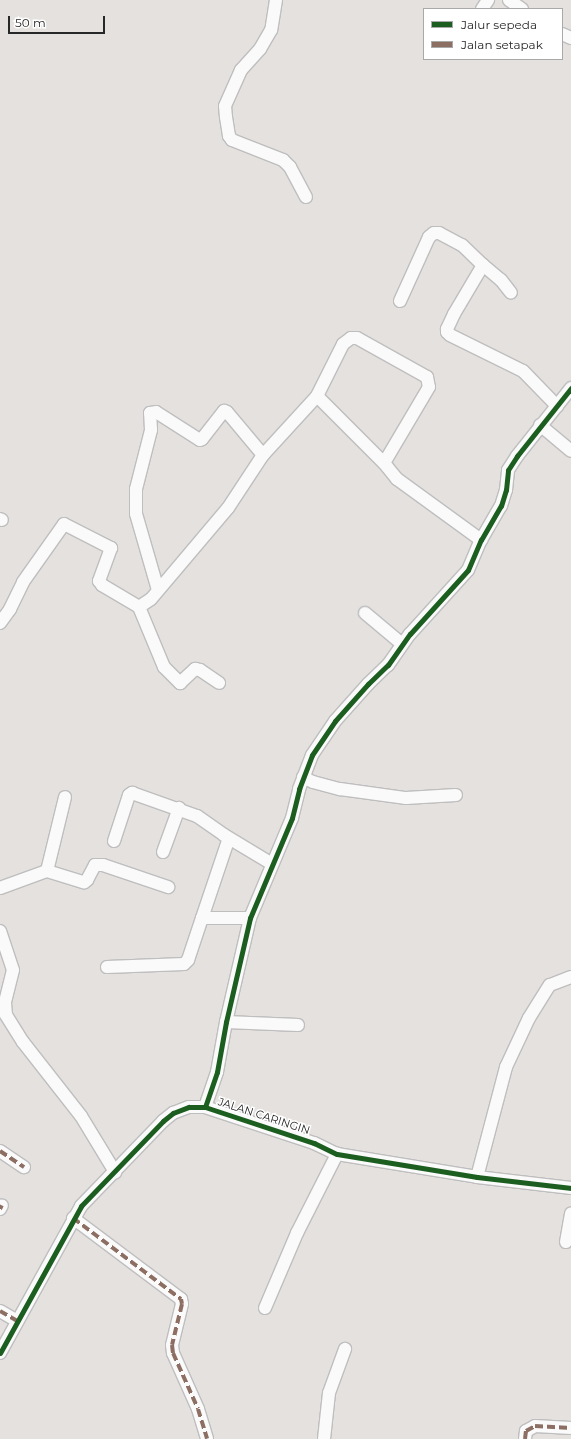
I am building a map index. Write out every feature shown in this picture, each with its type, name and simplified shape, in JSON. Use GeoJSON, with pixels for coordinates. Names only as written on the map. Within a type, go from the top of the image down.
{"type":"FeatureCollection","features":[{"type":"Feature","properties":{"kind":"street"},"geometry":{"type":"LineString","coordinates":[[276,0],[271,30],[260,50],[241,70],[225,106],[226,117],[229,136],[232,140],[283,160],[290,167],[306,198]]}},
{"type":"Feature","properties":{"kind":"street"},"geometry":{"type":"LineString","coordinates":[[509,0],[521,8]]}},
{"type":"Feature","properties":{"kind":"street"},"geometry":{"type":"LineString","coordinates":[[400,302],[429,237],[434,233],[446,236],[462,245],[500,280],[511,293]]}},
{"type":"Feature","properties":{"kind":"street"},"geometry":{"type":"LineString","coordinates":[[483,265],[454,314],[447,332],[450,336],[522,371],[557,406]]}},
{"type":"Feature","properties":{"kind":"street"},"geometry":{"type":"LineString","coordinates":[[139,607],[151,599],[228,508],[263,455],[317,396],[343,344],[351,338],[357,338],[427,377],[429,387],[384,463]]}},
{"type":"Feature","properties":{"kind":"street"},"geometry":{"type":"LineString","coordinates":[[205,1107],[217,1072],[226,1022],[250,918],[292,818],[303,777],[312,755],[335,721],[368,684],[388,665],[402,644],[468,570],[481,540],[501,506],[506,490],[508,470],[540,425],[571,388]]}},
{"type":"Feature","properties":{"kind":"street"},"geometry":{"type":"LineString","coordinates":[[317,396],[384,463],[397,479],[481,540]]}},
{"type":"Feature","properties":{"kind":"street"},"geometry":{"type":"LineString","coordinates":[[158,590],[136,514],[136,489],[151,430],[150,414],[156,412],[200,440],[224,410],[263,455]]}},
{"type":"Feature","properties":{"kind":"street"},"geometry":{"type":"LineString","coordinates":[[540,425],[571,451]]}},
{"type":"Feature","properties":{"kind":"street"},"geometry":{"type":"LineString","coordinates":[[0,622],[10,609],[23,582],[64,524],[111,548],[99,581],[102,585],[126,597],[139,607],[164,667],[178,682],[182,682],[195,669],[200,670],[218,683]]}},
{"type":"Feature","properties":{"kind":"street"},"geometry":{"type":"LineString","coordinates":[[365,613],[402,644]]}},
{"type":"Feature","properties":{"kind":"street"},"geometry":{"type":"LineString","coordinates":[[303,777],[313,782],[340,789],[406,798],[456,795]]}},
{"type":"Feature","properties":{"kind":"street"},"geometry":{"type":"LineString","coordinates":[[114,840],[129,795],[132,794],[179,808],[204,819],[229,838],[272,864]]}},
{"type":"Feature","properties":{"kind":"street"},"geometry":{"type":"LineString","coordinates":[[47,871],[65,797]]}},
{"type":"Feature","properties":{"kind":"street"},"geometry":{"type":"LineString","coordinates":[[163,852],[179,808]]}},
{"type":"Feature","properties":{"kind":"street"},"geometry":{"type":"LineString","coordinates":[[107,967],[184,964],[188,960],[229,838]]}},
{"type":"Feature","properties":{"kind":"street"},"geometry":{"type":"LineString","coordinates":[[0,888],[47,871],[84,882],[87,880],[95,865],[103,865],[168,887]]}},
{"type":"Feature","properties":{"kind":"street"},"geometry":{"type":"LineString","coordinates":[[202,918],[250,918]]}},
{"type":"Feature","properties":{"kind":"street"},"geometry":{"type":"LineString","coordinates":[[0,931],[13,970],[3,1017],[81,1116],[115,1172]]}},
{"type":"Feature","properties":{"kind":"street"},"geometry":{"type":"LineString","coordinates":[[477,1177],[506,1067],[526,1025],[550,985],[571,977]]}},
{"type":"Feature","properties":{"kind":"street"},"geometry":{"type":"LineString","coordinates":[[226,1022],[298,1025]]}},
{"type":"Feature","properties":{"kind":"street","name":"JALAN CARINGIN"},"geometry":{"type":"LineString","coordinates":[[0,1353],[73,1218],[87,1199],[115,1172],[163,1121],[173,1113],[189,1107],[205,1107],[314,1143],[337,1154],[477,1177],[571,1188]]}},
{"type":"Feature","properties":{"kind":"street"},"geometry":{"type":"LineString","coordinates":[[0,1150],[24,1167]]}},
{"type":"Feature","properties":{"kind":"street"},"geometry":{"type":"LineString","coordinates":[[265,1308],[297,1233],[337,1154]]}},
{"type":"Feature","properties":{"kind":"street"},"geometry":{"type":"LineString","coordinates":[[566,1242],[571,1213]]}},
{"type":"Feature","properties":{"kind":"street"},"geometry":{"type":"LineString","coordinates":[[73,1218],[181,1299],[182,1304],[172,1344],[173,1353],[198,1409],[207,1439]]}},
{"type":"Feature","properties":{"kind":"street"},"geometry":{"type":"LineString","coordinates":[[0,1311],[17,1321]]}},
{"type":"Feature","properties":{"kind":"street"},"geometry":{"type":"LineString","coordinates":[[324,1439],[329,1393],[345,1349]]}},
{"type":"Feature","properties":{"kind":"street"},"geometry":{"type":"LineString","coordinates":[[525,1439],[526,1431],[535,1426],[571,1428]]}},
{"type":"Feature","properties":{"kind":"marked path"},"geometry":{"type":"LineString","coordinates":[[0,1151],[24,1167]]}},
{"type":"Feature","properties":{"kind":"marked path"},"geometry":{"type":"LineString","coordinates":[[0,1209],[2,1205]]}},
{"type":"Feature","properties":{"kind":"marked path"},"geometry":{"type":"LineString","coordinates":[[73,1218],[181,1299],[182,1304],[172,1345],[173,1353],[198,1409],[207,1439]]}},
{"type":"Feature","properties":{"kind":"marked path"},"geometry":{"type":"LineString","coordinates":[[0,1311],[17,1321]]}},
{"type":"Feature","properties":{"kind":"marked path"},"geometry":{"type":"LineString","coordinates":[[525,1439],[526,1431],[535,1426],[571,1428]]}},
{"type":"Feature","properties":{"kind":"cycle path"},"geometry":{"type":"LineString","coordinates":[[205,1107],[217,1072],[226,1022],[250,918],[292,818],[299,789],[312,755],[335,721],[368,684],[388,665],[410,634],[468,570],[481,540],[501,506],[506,490],[508,470],[517,456],[571,388]]}},
{"type":"Feature","properties":{"kind":"cycle path"},"geometry":{"type":"LineString","coordinates":[[0,1353],[81,1206],[163,1121],[173,1113],[189,1107],[205,1107],[314,1143],[337,1154],[477,1177],[571,1188]]}}]}
